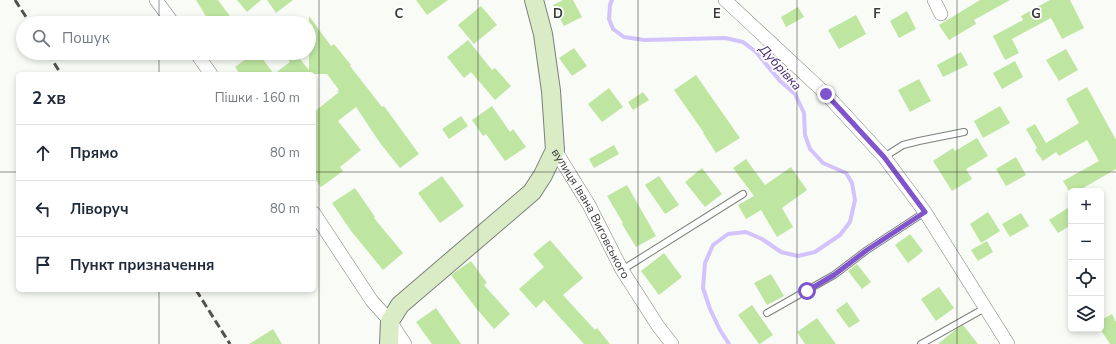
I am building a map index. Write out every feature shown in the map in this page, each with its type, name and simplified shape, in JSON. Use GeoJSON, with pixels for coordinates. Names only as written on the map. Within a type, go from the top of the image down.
{"type":"FeatureCollection","features":[{"type":"Feature","properties":{"kind":"main road","name":"вулиця Івана Виговського"},"geometry":{"type":"LineString","coordinates":[[534,0],[543,34],[551,91],[556,150]]}},
{"type":"Feature","properties":{"kind":"main road"},"geometry":{"type":"LineString","coordinates":[[389,344],[390,321],[400,305],[532,192],[556,150]]}},
{"type":"Feature","properties":{"kind":"street"},"geometry":{"type":"LineString","coordinates":[[156,0],[168,16]]}},
{"type":"Feature","properties":{"kind":"street"},"geometry":{"type":"LineString","coordinates":[[725,0],[826,94],[884,157],[925,212],[1008,344]]}},
{"type":"Feature","properties":{"kind":"street"},"geometry":{"type":"LineString","coordinates":[[934,0],[941,14]]}},
{"type":"Feature","properties":{"kind":"street"},"geometry":{"type":"LineString","coordinates":[[201,60],[210,72]]}},
{"type":"Feature","properties":{"kind":"street","name":"вулиця Івана Виговського"},"geometry":{"type":"LineString","coordinates":[[556,150],[589,205],[622,270],[658,326],[672,344]]}},
{"type":"Feature","properties":{"kind":"street"},"geometry":{"type":"LineString","coordinates":[[316,216],[372,302],[390,321],[405,344]]}},
{"type":"Feature","properties":{"kind":"lane"},"geometry":{"type":"LineString","coordinates":[[884,157],[904,145],[964,132]]}},
{"type":"Feature","properties":{"kind":"lane"},"geometry":{"type":"LineString","coordinates":[[622,270],[743,194]]}},
{"type":"Feature","properties":{"kind":"lane"},"geometry":{"type":"LineString","coordinates":[[767,313],[834,275],[867,250],[925,212]]}},
{"type":"Feature","properties":{"kind":"lane"},"geometry":{"type":"LineString","coordinates":[[921,344],[985,308]]}},
{"type":"Feature","properties":{"kind":"building"},"geometry":{"type":"Polygon","coordinates":[[[196,0],[218,0],[230,16],[206,16],[196,0]]]}},
{"type":"Feature","properties":{"kind":"building"},"geometry":{"type":"Polygon","coordinates":[[[237,0],[261,0],[247,12],[237,0]]]}},
{"type":"Feature","properties":{"kind":"building"},"geometry":{"type":"Polygon","coordinates":[[[267,0],[293,0],[276,13],[267,0]]]}},
{"type":"Feature","properties":{"kind":"building"},"geometry":{"type":"Polygon","coordinates":[[[416,0],[448,0],[427,15],[416,0]]]}},
{"type":"Feature","properties":{"kind":"building"},"geometry":{"type":"Polygon","coordinates":[[[563,0],[573,0],[582,17],[564,26],[553,5],[563,0]]]}},
{"type":"Feature","properties":{"kind":"building"},"geometry":{"type":"Polygon","coordinates":[[[980,0],[1010,0],[974,20],[976,24],[949,40],[939,25],[980,0]]]}},
{"type":"Feature","properties":{"kind":"building"},"geometry":{"type":"Polygon","coordinates":[[[1050,0],[1070,0],[1084,28],[1062,39],[1051,18],[1012,39],[1019,53],[1005,60],[993,36],[1023,20],[1021,16],[1050,0]]]}},
{"type":"Feature","properties":{"kind":"building"},"geometry":{"type":"Polygon","coordinates":[[[481,6],[497,25],[474,44],[458,25],[481,6]]]}},
{"type":"Feature","properties":{"kind":"building"},"geometry":{"type":"Polygon","coordinates":[[[798,7],[804,17],[786,27],[781,17],[798,7]]]}},
{"type":"Feature","properties":{"kind":"building"},"geometry":{"type":"Polygon","coordinates":[[[907,11],[916,29],[899,38],[890,21],[907,11]]]}},
{"type":"Feature","properties":{"kind":"building"},"geometry":{"type":"Polygon","coordinates":[[[856,15],[866,34],[839,49],[828,30],[856,15]]]}},
{"type":"Feature","properties":{"kind":"building"},"geometry":{"type":"Polygon","coordinates":[[[316,26],[331,46],[334,44],[382,107],[384,106],[419,154],[400,168],[380,143],[356,107],[338,121],[361,150],[340,167],[343,171],[321,187],[316,180],[316,110],[339,92],[337,91],[339,90],[327,74],[316,74],[316,72],[277,72],[290,62],[288,60],[301,60],[309,70],[309,60],[316,60],[316,26]]]}},
{"type":"Feature","properties":{"kind":"building"},"geometry":{"type":"Polygon","coordinates":[[[468,40],[492,70],[495,68],[511,86],[495,100],[471,72],[464,78],[447,57],[468,40]]]}},
{"type":"Feature","properties":{"kind":"building"},"geometry":{"type":"Polygon","coordinates":[[[574,48],[587,66],[572,76],[559,58],[574,48]]]}},
{"type":"Feature","properties":{"kind":"building"},"geometry":{"type":"Polygon","coordinates":[[[1066,49],[1078,70],[1059,81],[1046,60],[1066,49]]]}},
{"type":"Feature","properties":{"kind":"building"},"geometry":{"type":"Polygon","coordinates":[[[961,52],[968,65],[943,77],[937,65],[961,52]]]}},
{"type":"Feature","properties":{"kind":"building"},"geometry":{"type":"Polygon","coordinates":[[[244,60],[263,60],[272,72],[239,72],[235,67],[244,60]]]}},
{"type":"Feature","properties":{"kind":"building"},"geometry":{"type":"Polygon","coordinates":[[[1015,61],[1023,77],[1002,89],[993,73],[1015,61]]]}},
{"type":"Feature","properties":{"kind":"building"},"geometry":{"type":"Polygon","coordinates":[[[696,75],[740,138],[716,153],[674,90],[696,75]]]}},
{"type":"Feature","properties":{"kind":"building"},"geometry":{"type":"Polygon","coordinates":[[[919,79],[931,101],[910,112],[898,90],[919,79]]]}},
{"type":"Feature","properties":{"kind":"building"},"geometry":{"type":"Polygon","coordinates":[[[1087,87],[1116,140],[1116,169],[1083,188],[1068,188],[1068,189],[1063,181],[1099,161],[1087,140],[1059,156],[1056,152],[1043,161],[1035,150],[1037,148],[1026,129],[1035,124],[1046,143],[1079,123],[1066,99],[1087,87]]]}},
{"type":"Feature","properties":{"kind":"building"},"geometry":{"type":"Polygon","coordinates":[[[609,88],[623,107],[602,122],[588,104],[609,88]]]}},
{"type":"Feature","properties":{"kind":"building"},"geometry":{"type":"Polygon","coordinates":[[[643,92],[649,100],[633,110],[628,102],[643,92]]]}},
{"type":"Feature","properties":{"kind":"building"},"geometry":{"type":"Polygon","coordinates":[[[492,106],[510,132],[513,129],[526,147],[505,161],[486,134],[483,136],[472,120],[492,106]]]}},
{"type":"Feature","properties":{"kind":"building"},"geometry":{"type":"Polygon","coordinates":[[[1000,106],[1010,123],[983,138],[974,121],[1000,106]]]}},
{"type":"Feature","properties":{"kind":"building"},"geometry":{"type":"Polygon","coordinates":[[[461,116],[468,126],[449,139],[442,129],[461,116]]]}},
{"type":"Feature","properties":{"kind":"building"},"geometry":{"type":"Polygon","coordinates":[[[977,138],[988,156],[966,169],[972,179],[952,191],[933,161],[953,148],[955,151],[977,138]]]}},
{"type":"Feature","properties":{"kind":"building"},"geometry":{"type":"Polygon","coordinates":[[[614,145],[619,154],[594,168],[589,159],[614,145]]]}},
{"type":"Feature","properties":{"kind":"building"},"geometry":{"type":"Polygon","coordinates":[[[1016,157],[1026,175],[1006,186],[996,169],[1016,157]]]}},
{"type":"Feature","properties":{"kind":"building"},"geometry":{"type":"Polygon","coordinates":[[[746,159],[765,185],[791,167],[807,190],[782,208],[793,227],[777,237],[761,210],[746,219],[738,205],[754,196],[733,168],[746,159]]]}},
{"type":"Feature","properties":{"kind":"building"},"geometry":{"type":"Polygon","coordinates":[[[702,168],[722,194],[705,207],[685,182],[702,168]]]}},
{"type":"Feature","properties":{"kind":"building"},"geometry":{"type":"Polygon","coordinates":[[[442,176],[464,206],[440,223],[418,193],[442,176]]]}},
{"type":"Feature","properties":{"kind":"building"},"geometry":{"type":"Polygon","coordinates":[[[659,176],[679,205],[665,214],[645,185],[659,176]]]}},
{"type":"Feature","properties":{"kind":"building"},"geometry":{"type":"Polygon","coordinates":[[[627,185],[656,236],[636,247],[607,196],[627,185]]]}},
{"type":"Feature","properties":{"kind":"building"},"geometry":{"type":"Polygon","coordinates":[[[355,188],[375,217],[374,218],[403,253],[383,270],[351,231],[332,203],[355,188]]]}},
{"type":"Feature","properties":{"kind":"building"},"geometry":{"type":"Polygon","coordinates":[[[1068,208],[1068,227],[1058,233],[1049,220],[1068,208]]]}},
{"type":"Feature","properties":{"kind":"building"},"geometry":{"type":"Polygon","coordinates":[[[988,212],[1000,231],[981,243],[970,224],[988,212]]]}},
{"type":"Feature","properties":{"kind":"building"},"geometry":{"type":"Polygon","coordinates":[[[1021,213],[1029,226],[1010,237],[1002,224],[1021,213]]]}},
{"type":"Feature","properties":{"kind":"building"},"geometry":{"type":"Polygon","coordinates":[[[910,234],[923,251],[908,263],[895,245],[910,234]]]}},
{"type":"Feature","properties":{"kind":"building"},"geometry":{"type":"Polygon","coordinates":[[[550,240],[583,278],[563,295],[595,330],[597,328],[610,344],[584,344],[544,300],[536,308],[519,289],[544,267],[533,254],[550,240]]]}},
{"type":"Feature","properties":{"kind":"building"},"geometry":{"type":"Polygon","coordinates":[[[987,241],[993,252],[978,261],[971,250],[987,241]]]}},
{"type":"Feature","properties":{"kind":"building"},"geometry":{"type":"Polygon","coordinates":[[[664,253],[682,277],[659,295],[641,271],[664,253]]]}},
{"type":"Feature","properties":{"kind":"building"},"geometry":{"type":"Polygon","coordinates":[[[471,261],[487,283],[484,285],[510,314],[494,329],[451,275],[471,261]]]}},
{"type":"Feature","properties":{"kind":"building"},"geometry":{"type":"Polygon","coordinates":[[[857,264],[871,282],[862,289],[848,271],[857,264]]]}},
{"type":"Feature","properties":{"kind":"building"},"geometry":{"type":"Polygon","coordinates":[[[771,274],[784,296],[767,305],[754,283],[771,274]]]}},
{"type":"Feature","properties":{"kind":"building"},"geometry":{"type":"Polygon","coordinates":[[[939,287],[954,308],[936,321],[921,299],[939,287]]]}},
{"type":"Feature","properties":{"kind":"building"},"geometry":{"type":"Polygon","coordinates":[[[847,302],[860,321],[849,328],[836,310],[847,302]]]}},
{"type":"Feature","properties":{"kind":"building"},"geometry":{"type":"Polygon","coordinates":[[[752,305],[773,335],[760,344],[738,315],[752,305]]]}},
{"type":"Feature","properties":{"kind":"building"},"geometry":{"type":"Polygon","coordinates":[[[436,308],[461,344],[432,344],[416,322],[436,308]]]}},
{"type":"Feature","properties":{"kind":"building"},"geometry":{"type":"Polygon","coordinates":[[[1112,314],[1116,322],[1116,344],[1110,344],[1102,332],[1104,332],[1104,318],[1112,314]]]}},
{"type":"Feature","properties":{"kind":"building"},"geometry":{"type":"Polygon","coordinates":[[[817,318],[836,344],[805,344],[797,332],[817,318]]]}},
{"type":"Feature","properties":{"kind":"building"},"geometry":{"type":"Polygon","coordinates":[[[963,325],[978,344],[938,344],[955,330],[963,325]]]}},
{"type":"Feature","properties":{"kind":"building"},"geometry":{"type":"Polygon","coordinates":[[[273,329],[282,344],[249,344],[273,329]]]}},
{"type":"Feature","properties":{"kind":"waterway","name":"Дубрівка"},"geometry":{"type":"LineString","coordinates":[[612,0],[609,19],[613,29],[624,37],[644,40],[725,38],[743,42],[756,52],[780,81],[795,94],[804,113],[805,135],[810,149],[823,163],[846,173],[852,183],[855,200],[850,222],[840,235],[815,252],[798,256],[781,252],[762,239],[746,232],[728,234],[713,245],[705,263],[703,288],[710,309],[720,330],[729,344]]}},
{"type":"Feature","properties":{"kind":"railway"},"geometry":{"type":"LineString","coordinates":[[15,0],[25,16]]}},
{"type":"Feature","properties":{"kind":"railway"},"geometry":{"type":"LineString","coordinates":[[52,60],[60,72]]}},
{"type":"Feature","properties":{"kind":"railway"},"geometry":{"type":"LineString","coordinates":[[197,292],[230,344]]}},
{"type":"Feature","properties":{"kind":"route"},"geometry":{"type":"LineString","coordinates":[[807,291],[834,275],[867,250],[925,212],[884,157],[826,94]]}}]}
